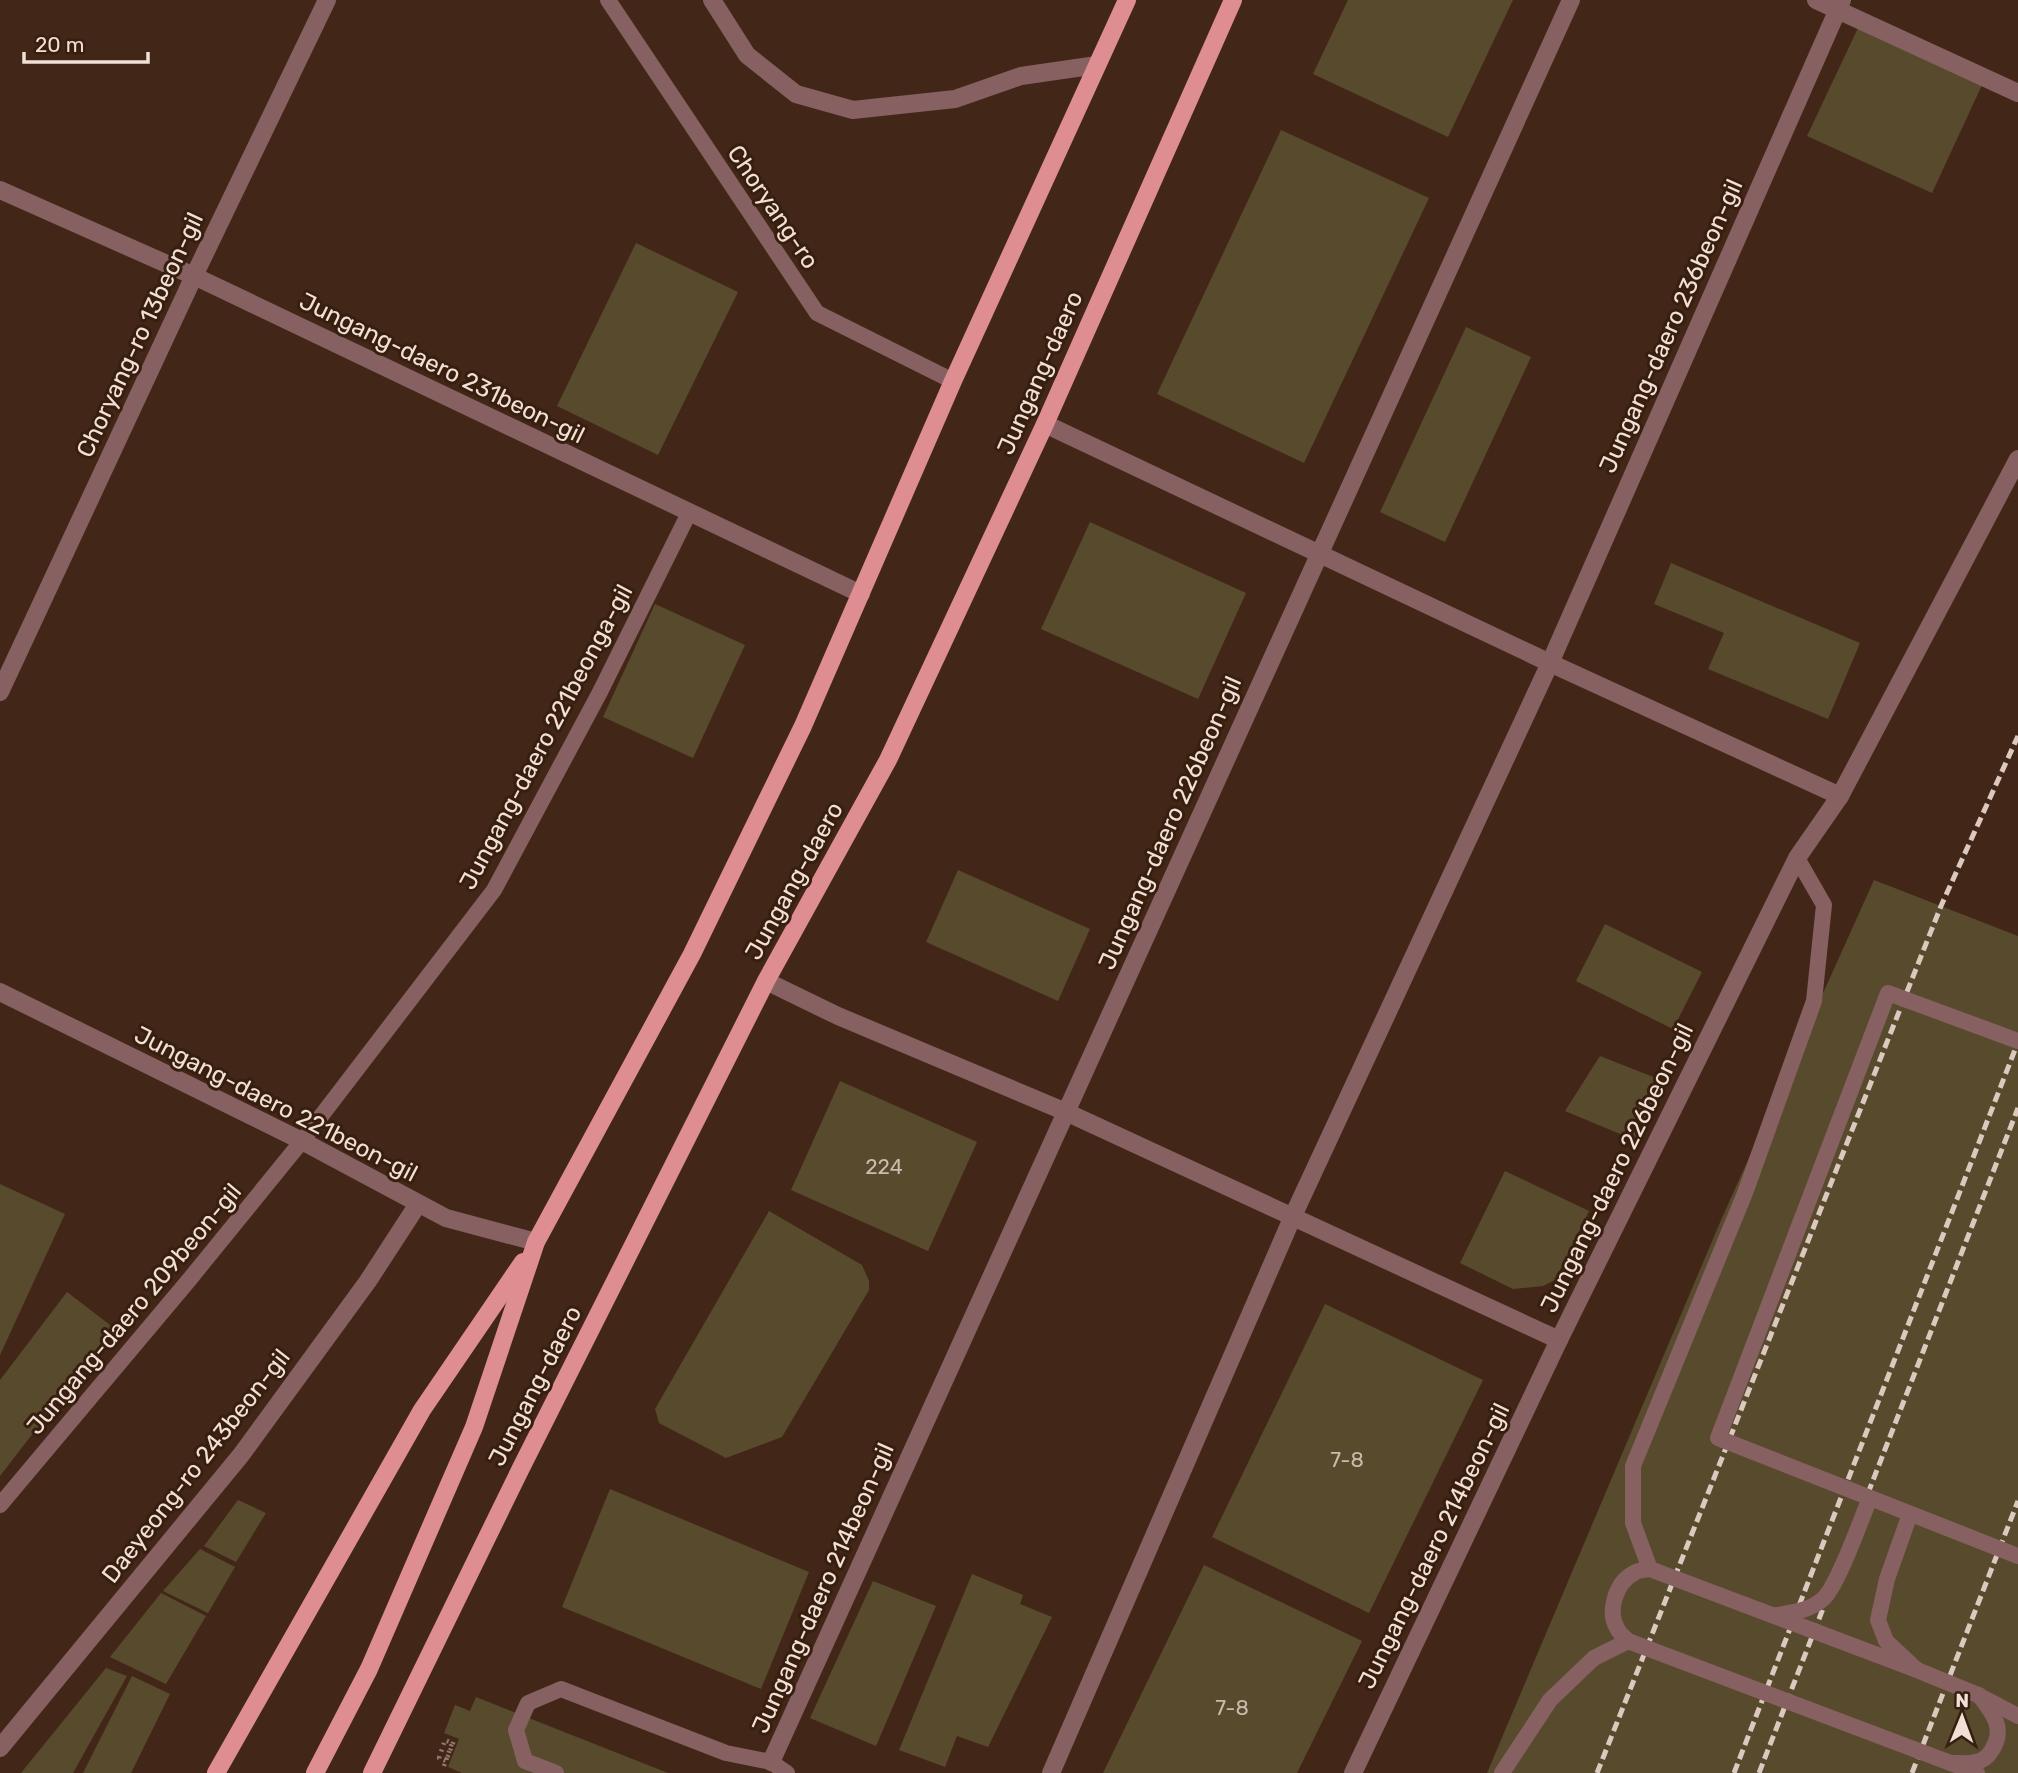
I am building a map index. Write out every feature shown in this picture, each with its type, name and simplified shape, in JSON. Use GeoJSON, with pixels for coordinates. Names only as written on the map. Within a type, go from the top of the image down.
{"type":"FeatureCollection","features":[{"type":"Feature","properties":{"kind":"main road","name":"Jungang-daero"},"geometry":{"type":"LineString","coordinates":[[216,1773],[422,1410],[536,1242],[692,954],[803,726],[953,381],[1128,0]]}},
{"type":"Feature","properties":{"kind":"main road","name":"Jungang-daero"},"geometry":{"type":"LineString","coordinates":[[372,1773],[520,1470],[766,981],[888,760],[1045,424],[1233,0]]}},
{"type":"Feature","properties":{"kind":"main road","name":"Jungang-daero"},"geometry":{"type":"LineString","coordinates":[[315,1773],[369,1669],[474,1427],[536,1242]]}},
{"type":"Feature","properties":{"kind":"street","name":"Choryang-ro 13beon-gil"},"geometry":{"type":"LineString","coordinates":[[0,692],[194,276],[327,0]]}},
{"type":"Feature","properties":{"kind":"street"},"geometry":{"type":"LineString","coordinates":[[712,0],[747,55],[796,94],[853,110],[955,99],[1021,76],[1097,65]]}},
{"type":"Feature","properties":{"kind":"street"},"geometry":{"type":"LineString","coordinates":[[1319,554],[1571,0]]}},
{"type":"Feature","properties":{"kind":"street"},"geometry":{"type":"LineString","coordinates":[[1816,0],[1840,5],[2018,93]]}},
{"type":"Feature","properties":{"kind":"street","name":"Jungang-daero 236beon-gil"},"geometry":{"type":"LineString","coordinates":[[1550,663],[1840,5]]}},
{"type":"Feature","properties":{"kind":"street","name":"Jungang-daero 231beon-gil"},"geometry":{"type":"LineString","coordinates":[[0,190],[194,276],[861,593]]}},
{"type":"Feature","properties":{"kind":"street"},"geometry":{"type":"LineString","coordinates":[[1045,424],[1550,663],[1840,796],[2018,459]]}},
{"type":"Feature","properties":{"kind":"street","name":"Jungang-daero 226beon-gil"},"geometry":{"type":"LineString","coordinates":[[1066,1112],[1319,554]]}},
{"type":"Feature","properties":{"kind":"street"},"geometry":{"type":"LineString","coordinates":[[1051,1773],[1293,1216],[1550,663]]}},
{"type":"Feature","properties":{"kind":"street","name":"Jungang-daero 226beon-gil"},"geometry":{"type":"LineString","coordinates":[[766,981],[838,1016],[1066,1112],[1559,1340],[1797,858],[1840,796]]}},
{"type":"Feature","properties":{"kind":"street","name":"Jungang-daero 221beon-gil"},"geometry":{"type":"LineString","coordinates":[[0,992],[302,1140],[446,1218],[536,1242]]}},
{"type":"Feature","properties":{"kind":"street","name":"Jungang-daero 214beon-gil"},"geometry":{"type":"LineString","coordinates":[[771,1762],[1066,1112]]}},
{"type":"Feature","properties":{"kind":"street","name":"Daeyeong-ro 243beon-gil"},"geometry":{"type":"LineString","coordinates":[[0,1748],[241,1455],[368,1281],[418,1204]]}},
{"type":"Feature","properties":{"kind":"street","name":"Jungang-daero 214beon-gil"},"geometry":{"type":"LineString","coordinates":[[1353,1773],[1559,1340]]}},
{"type":"Feature","properties":{"kind":"lane","name":"Choryang-ro"},"geometry":{"type":"LineString","coordinates":[[608,0],[817,313],[953,381]]}},
{"type":"Feature","properties":{"kind":"lane","name":"Jungang-daero 221beonga-gil"},"geometry":{"type":"LineString","coordinates":[[302,1140],[494,890],[600,692],[689,513]]}},
{"type":"Feature","properties":{"kind":"lane"},"geometry":{"type":"LineString","coordinates":[[1650,1569],[1633,1523],[1633,1466],[1745,1193],[1814,1001],[1824,905],[1797,858]]}},
{"type":"Feature","properties":{"kind":"lane"},"geometry":{"type":"LineString","coordinates":[[2018,1041],[1888,993],[1718,1438],[2018,1556]]}},
{"type":"Feature","properties":{"kind":"lane","name":"Jungang-daero 209beon-gil"},"geometry":{"type":"LineString","coordinates":[[0,1505],[189,1280],[302,1140]]}},
{"type":"Feature","properties":{"kind":"lane"},"geometry":{"type":"LineString","coordinates":[[1774,1615],[1803,1611],[1825,1598],[1870,1498]]}},
{"type":"Feature","properties":{"kind":"lane"},"geometry":{"type":"LineString","coordinates":[[1910,1514],[1887,1579],[1878,1620],[1886,1642],[1917,1670]]}},
{"type":"Feature","properties":{"kind":"lane"},"geometry":{"type":"LineString","coordinates":[[1977,1773],[1628,1641],[1617,1629],[1612,1615],[1615,1597],[1623,1582],[1634,1572],[1650,1569],[1917,1670],[1979,1695],[2018,1716]]}},
{"type":"Feature","properties":{"kind":"lane"},"geometry":{"type":"LineString","coordinates":[[1502,1773],[1550,1700],[1594,1658],[1628,1641]]}},
{"type":"Feature","properties":{"kind":"lane","name":"Jungang-daero 214beon-gil"},"geometry":{"type":"LineString","coordinates":[[556,1773],[525,1760],[516,1730],[528,1703],[561,1689],[726,1753],[771,1762]]}},
{"type":"Feature","properties":{"kind":"lane"},"geometry":{"type":"LineString","coordinates":[[1946,1763],[1975,1762],[1987,1758],[1996,1744],[1999,1729],[1994,1715],[1979,1695]]}},
{"type":"Feature","properties":{"kind":"lane"},"geometry":{"type":"LineString","coordinates":[[771,1762],[787,1773]]}},
{"type":"Feature","properties":{"kind":"path"},"geometry":{"type":"LineString","coordinates":[[444,1766],[448,1755],[452,1743],[445,1741],[439,1758],[446,1761],[455,1738]]}},
{"type":"Feature","properties":{"kind":"building"},"geometry":{"type":"Polygon","coordinates":[[[1348,0],[1513,0],[1448,137],[1313,74],[1348,0]]]}},
{"type":"Feature","properties":{"kind":"building"},"geometry":{"type":"Polygon","coordinates":[[[1858,28],[1982,85],[1932,193],[1807,136],[1858,28]]]}},
{"type":"Feature","properties":{"kind":"building"},"geometry":{"type":"Polygon","coordinates":[[[1281,130],[1429,198],[1304,463],[1157,394],[1281,130]]]}},
{"type":"Feature","properties":{"kind":"building"},"geometry":{"type":"Polygon","coordinates":[[[636,243],[738,292],[658,455],[557,406],[636,243]]]}},
{"type":"Feature","properties":{"kind":"building"},"geometry":{"type":"Polygon","coordinates":[[[1466,327],[1531,357],[1445,542],[1380,512],[1466,327]]]}},
{"type":"Feature","properties":{"kind":"building"},"geometry":{"type":"Polygon","coordinates":[[[1090,522],[1246,593],[1198,699],[1041,629],[1090,522]]]}},
{"type":"Feature","properties":{"kind":"building"},"geometry":{"type":"Polygon","coordinates":[[[1671,563],[1860,643],[1828,719],[1708,669],[1724,633],[1654,604],[1671,563]]]}},
{"type":"Feature","properties":{"kind":"building"},"geometry":{"type":"Polygon","coordinates":[[[655,604],[745,645],[693,758],[603,717],[655,604]]]}},
{"type":"Feature","properties":{"kind":"building"},"geometry":{"type":"Polygon","coordinates":[[[958,870],[1090,929],[1058,1001],[926,942],[958,870]]]}},
{"type":"Feature","properties":{"kind":"building"},"geometry":{"type":"Polygon","coordinates":[[[1874,880],[2018,936],[2018,1773],[1487,1773],[1721,1220],[1874,880]]]}},
{"type":"Feature","properties":{"kind":"building"},"geometry":{"type":"Polygon","coordinates":[[[1605,924],[1702,972],[1673,1029],[1576,981],[1605,924]]]}},
{"type":"Feature","properties":{"kind":"building"},"geometry":{"type":"Polygon","coordinates":[[[1600,1056],[1666,1082],[1637,1141],[1565,1111],[1600,1056]]]}},
{"type":"Feature","properties":{"kind":"building"},"geometry":{"type":"Polygon","coordinates":[[[840,1081],[977,1142],[928,1251],[791,1190],[840,1081]]]}},
{"type":"Feature","properties":{"kind":"building"},"geometry":{"type":"Polygon","coordinates":[[[1505,1171],[1589,1211],[1555,1280],[1543,1286],[1513,1289],[1460,1263],[1505,1171]]]}},
{"type":"Feature","properties":{"kind":"building"},"geometry":{"type":"Polygon","coordinates":[[[0,1184],[65,1214],[0,1355],[0,1184]]]}},
{"type":"Feature","properties":{"kind":"building"},"geometry":{"type":"Polygon","coordinates":[[[769,1211],[862,1265],[869,1281],[869,1290],[782,1437],[726,1458],[659,1423],[655,1409],[769,1211]]]}},
{"type":"Feature","properties":{"kind":"building"},"geometry":{"type":"Polygon","coordinates":[[[67,1292],[114,1328],[0,1476],[0,1380],[67,1292]]]}},
{"type":"Feature","properties":{"kind":"building"},"geometry":{"type":"Polygon","coordinates":[[[1325,1304],[1483,1380],[1369,1613],[1212,1537],[1325,1304]]]}},
{"type":"Feature","properties":{"kind":"building"},"geometry":{"type":"Polygon","coordinates":[[[610,1489],[809,1572],[761,1689],[562,1607],[610,1489]]]}},
{"type":"Feature","properties":{"kind":"building"},"geometry":{"type":"Polygon","coordinates":[[[238,1500],[266,1513],[236,1562],[204,1546],[238,1500]]]}},
{"type":"Feature","properties":{"kind":"building"},"geometry":{"type":"Polygon","coordinates":[[[200,1549],[235,1567],[208,1613],[163,1591],[200,1549]]]}},
{"type":"Feature","properties":{"kind":"building"},"geometry":{"type":"Polygon","coordinates":[[[1204,1565],[1362,1641],[1297,1773],[1103,1773],[1204,1565]]]}},
{"type":"Feature","properties":{"kind":"building"},"geometry":{"type":"Polygon","coordinates":[[[972,1574],[1023,1595],[1020,1604],[1052,1617],[988,1747],[957,1736],[945,1767],[899,1750],[972,1574]]]}},
{"type":"Feature","properties":{"kind":"building"},"geometry":{"type":"Polygon","coordinates":[[[873,1581],[936,1606],[876,1746],[810,1718],[873,1581]]]}},
{"type":"Feature","properties":{"kind":"building"},"geometry":{"type":"Polygon","coordinates":[[[161,1593],[206,1616],[166,1684],[110,1657],[161,1593]]]}},
{"type":"Feature","properties":{"kind":"building"},"geometry":{"type":"Polygon","coordinates":[[[106,1668],[127,1676],[73,1773],[21,1773],[106,1668]]]}},
{"type":"Feature","properties":{"kind":"building"},"geometry":{"type":"Polygon","coordinates":[[[132,1676],[170,1694],[131,1773],[83,1773],[132,1676]]]}},
{"type":"Feature","properties":{"kind":"building"},"geometry":{"type":"Polygon","coordinates":[[[476,1697],[668,1773],[462,1773],[448,1767],[459,1739],[444,1733],[455,1705],[470,1711],[476,1697]]]}},
{"type":"Feature","properties":{"kind":"railway"},"geometry":{"type":"LineString","coordinates":[[1597,1773],[1941,906],[2018,736]]}},
{"type":"Feature","properties":{"kind":"railway"},"geometry":{"type":"LineString","coordinates":[[1734,1773],[2018,1042]]}},
{"type":"Feature","properties":{"kind":"railway"},"geometry":{"type":"LineString","coordinates":[[1759,1773],[2018,1108]]}},
{"type":"Feature","properties":{"kind":"railway"},"geometry":{"type":"LineString","coordinates":[[1912,1773],[2018,1501]]}}]}
